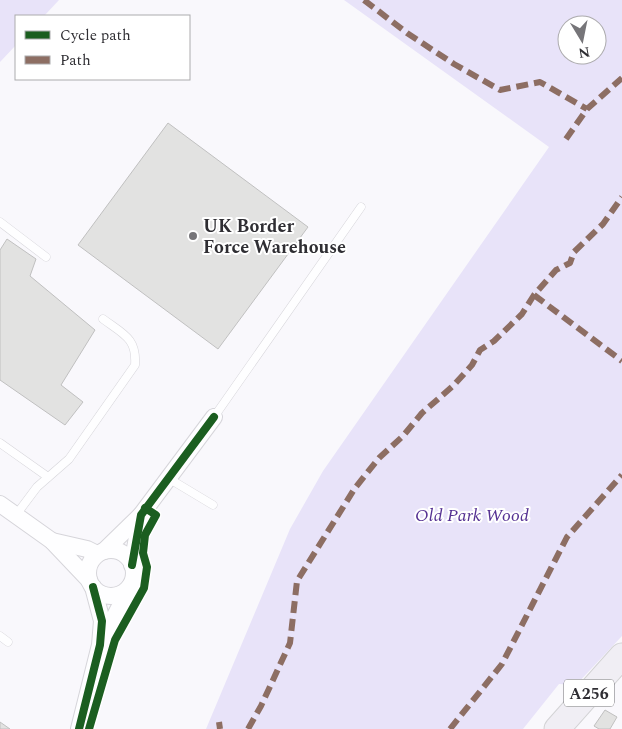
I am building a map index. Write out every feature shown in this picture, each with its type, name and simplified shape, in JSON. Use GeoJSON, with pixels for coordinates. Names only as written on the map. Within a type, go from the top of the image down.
{"type":"FeatureCollection","features":[{"type":"Feature","properties":{"kind":"main road","name":"A256"},"geometry":{"type":"LineString","coordinates":[[557,729],[622,656]]}},
{"type":"Feature","properties":{"kind":"street"},"geometry":{"type":"LineString","coordinates":[[100,645],[102,621],[91,583],[89,566],[142,515],[167,478],[214,416]]}},
{"type":"Feature","properties":{"kind":"street"},"geometry":{"type":"LineString","coordinates":[[0,504],[52,541],[91,583],[104,594],[111,595],[124,591],[132,573],[142,515]]}},
{"type":"Feature","properties":{"kind":"street"},"geometry":{"type":"LineString","coordinates":[[52,541],[101,553],[118,551],[129,559],[132,573],[100,645],[78,729]]}},
{"type":"Feature","properties":{"kind":"lane"},"geometry":{"type":"LineString","coordinates":[[214,416],[361,208]]}},
{"type":"Feature","properties":{"kind":"lane"},"geometry":{"type":"LineString","coordinates":[[0,222],[46,258]]}},
{"type":"Feature","properties":{"kind":"lane"},"geometry":{"type":"LineString","coordinates":[[16,516],[37,487],[69,459],[135,365],[136,350],[130,338],[103,319]]}},
{"type":"Feature","properties":{"kind":"lane"},"geometry":{"type":"LineString","coordinates":[[0,444],[48,477]]}},
{"type":"Feature","properties":{"kind":"lane"},"geometry":{"type":"LineString","coordinates":[[167,478],[213,505]]}},
{"type":"Feature","properties":{"kind":"lane"},"geometry":{"type":"LineString","coordinates":[[0,636],[8,642]]}},
{"type":"Feature","properties":{"kind":"green space"},"geometry":{"type":"Polygon","coordinates":[[[0,0],[59,0],[45,15],[15,15],[15,46],[0,62],[0,0]]]}},
{"type":"Feature","properties":{"kind":"green space","name":"Old Park Wood"},"geometry":{"type":"Polygon","coordinates":[[[344,0],[622,0],[622,636],[576,685],[559,684],[523,729],[206,729],[290,529],[323,471],[549,147],[344,0]]]}},
{"type":"Feature","properties":{"kind":"building","name":"UK Border Force Warehouse"},"geometry":{"type":"Polygon","coordinates":[[[168,123],[308,227],[218,349],[78,245],[168,123]]]}},
{"type":"Feature","properties":{"kind":"building"},"geometry":{"type":"Polygon","coordinates":[[[7,239],[36,259],[30,276],[95,330],[61,385],[83,402],[65,425],[0,380],[0,250],[7,239]]]}},
{"type":"Feature","properties":{"kind":"building"},"geometry":{"type":"Polygon","coordinates":[[[605,710],[617,717],[610,729],[599,729],[594,726],[605,710]]]}},
{"type":"Feature","properties":{"kind":"building"},"geometry":{"type":"Polygon","coordinates":[[[0,722],[10,729],[0,729],[0,722]]]}},
{"type":"Feature","properties":{"kind":"marked path"},"geometry":{"type":"LineString","coordinates":[[364,0],[407,33],[454,64],[500,90],[540,82],[587,109]]}},
{"type":"Feature","properties":{"kind":"marked path"},"geometry":{"type":"LineString","coordinates":[[566,139],[587,109],[622,78]]}},
{"type":"Feature","properties":{"kind":"marked path"},"geometry":{"type":"LineString","coordinates":[[248,729],[261,706],[290,643],[297,581],[355,488],[379,458],[403,436],[422,413],[453,386],[472,365],[480,350],[494,341],[522,314],[534,295],[556,270],[570,263],[574,252],[603,224],[622,197]]}},
{"type":"Feature","properties":{"kind":"marked path"},"geometry":{"type":"LineString","coordinates":[[534,295],[622,361]]}},
{"type":"Feature","properties":{"kind":"marked path"},"geometry":{"type":"LineString","coordinates":[[450,729],[502,664],[567,537],[622,475]]}},
{"type":"Feature","properties":{"kind":"marked path"},"geometry":{"type":"LineString","coordinates":[[219,722],[220,729]]}},
{"type":"Feature","properties":{"kind":"cycle path"},"geometry":{"type":"LineString","coordinates":[[132,565],[141,515],[214,417]]}},
{"type":"Feature","properties":{"kind":"cycle path"},"geometry":{"type":"LineString","coordinates":[[89,729],[115,640],[144,588],[147,567],[143,553],[145,535],[156,515],[145,508]]}},
{"type":"Feature","properties":{"kind":"cycle path"},"geometry":{"type":"LineString","coordinates":[[79,729],[100,645],[102,621],[93,587]]}},
{"type":"Feature","properties":{"kind":"place","name":"UK Border Force Warehouse"},"geometry":{"type":"Point","coordinates":[193,236]}}]}
